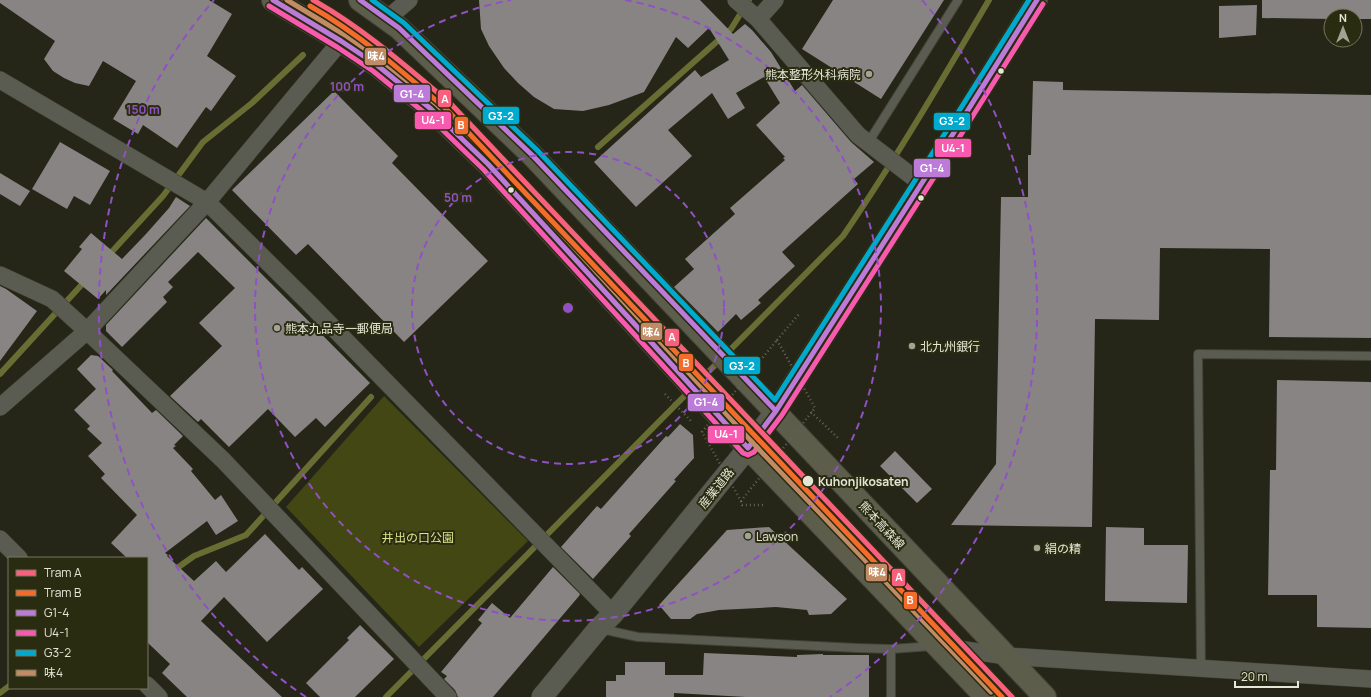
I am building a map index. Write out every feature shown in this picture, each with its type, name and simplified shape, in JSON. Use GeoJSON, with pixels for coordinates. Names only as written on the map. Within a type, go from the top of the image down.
{"type":"FeatureCollection","features":[{"type":"Feature","properties":{"kind":"main road"},"geometry":{"type":"LineString","coordinates":[[273,0],[377,65],[431,109],[488,164],[748,448],[986,697]]}},
{"type":"Feature","properties":{"kind":"main road","name":"熊本高森線"},"geometry":{"type":"LineString","coordinates":[[374,10],[399,28],[532,155],[776,411],[1045,697]]}},
{"type":"Feature","properties":{"kind":"street"},"geometry":{"type":"LineString","coordinates":[[374,10],[409,0]]}},
{"type":"Feature","properties":{"kind":"street"},"geometry":{"type":"LineString","coordinates":[[736,0],[756,18],[858,135],[922,184]]}},
{"type":"Feature","properties":{"kind":"street"},"geometry":{"type":"LineString","coordinates":[[756,18],[775,0]]}},
{"type":"Feature","properties":{"kind":"street","name":"産業道路"},"geometry":{"type":"LineString","coordinates":[[542,697],[598,629],[613,614],[748,448],[776,411],[1038,0]]}},
{"type":"Feature","properties":{"kind":"street"},"geometry":{"type":"LineString","coordinates":[[0,407],[87,330],[207,202],[339,40]]}},
{"type":"Feature","properties":{"kind":"street"},"geometry":{"type":"LineString","coordinates":[[0,80],[207,202],[310,303],[613,614]]}},
{"type":"Feature","properties":{"kind":"street"},"geometry":{"type":"LineString","coordinates":[[0,275],[52,299],[87,330],[223,460],[448,697]]}},
{"type":"Feature","properties":{"kind":"street"},"geometry":{"type":"LineString","coordinates":[[0,539],[18,557]]}},
{"type":"Feature","properties":{"kind":"street"},"geometry":{"type":"LineString","coordinates":[[938,646],[1006,656],[1371,679]]}},
{"type":"Feature","properties":{"kind":"street"},"geometry":{"type":"LineString","coordinates":[[148,686],[159,697]]}},
{"type":"Feature","properties":{"kind":"lane"},"geometry":{"type":"LineString","coordinates":[[868,143],[958,0]]}},
{"type":"Feature","properties":{"kind":"lane"},"geometry":{"type":"LineString","coordinates":[[1201,669],[1198,354],[1371,356]]}},
{"type":"Feature","properties":{"kind":"lane"},"geometry":{"type":"LineString","coordinates":[[598,629],[638,637],[891,649],[938,646]]}},
{"type":"Feature","properties":{"kind":"lane"},"geometry":{"type":"LineString","coordinates":[[891,649],[891,697]]}},
{"type":"Feature","properties":{"kind":"path"},"geometry":{"type":"LineString","coordinates":[[702,432],[799,314]]}},
{"type":"Feature","properties":{"kind":"path"},"geometry":{"type":"LineString","coordinates":[[741,501],[815,408],[778,340]]}},
{"type":"Feature","properties":{"kind":"path"},"geometry":{"type":"LineString","coordinates":[[665,394],[702,432],[742,505],[763,505]]}},
{"type":"Feature","properties":{"kind":"path"},"geometry":{"type":"LineString","coordinates":[[811,412],[838,438]]}},
{"type":"Feature","properties":{"kind":"green space","name":"井出の口公園"},"geometry":{"type":"Polygon","coordinates":[[[384,396],[528,541],[419,647],[286,507],[384,396]]]}},
{"type":"Feature","properties":{"kind":"building"},"geometry":{"type":"Polygon","coordinates":[[[0,0],[209,0],[232,14],[207,56],[236,76],[211,111],[206,107],[177,148],[143,125],[138,134],[113,119],[136,81],[103,61],[89,86],[75,83],[64,78],[53,71],[44,59],[55,41],[0,3],[0,0]]]}},
{"type":"Feature","properties":{"kind":"building"},"geometry":{"type":"Polygon","coordinates":[[[479,0],[700,0],[733,34],[745,24],[752,30],[771,52],[795,91],[802,85],[851,142],[874,162],[854,179],[858,184],[782,252],[795,266],[758,300],[761,303],[741,320],[736,314],[718,332],[674,287],[694,269],[685,259],[735,214],[730,208],[785,160],[783,158],[785,157],[756,125],[780,103],[764,77],[736,93],[745,108],[728,119],[712,93],[668,130],[692,156],[636,207],[594,162],[695,70],[701,77],[729,60],[709,28],[688,48],[676,37],[644,92],[609,105],[583,111],[554,109],[534,97],[504,68],[489,46],[481,29],[479,0]]]}},
{"type":"Feature","properties":{"kind":"building","name":"熊本整形外科病院"},"geometry":{"type":"Polygon","coordinates":[[[833,0],[944,0],[881,99],[802,49],[833,0]]]}},
{"type":"Feature","properties":{"kind":"building"},"geometry":{"type":"Polygon","coordinates":[[[1262,0],[1371,0],[1371,19],[1363,19],[1363,8],[1323,8],[1323,19],[1262,18],[1262,0]]]}},
{"type":"Feature","properties":{"kind":"building"},"geometry":{"type":"Polygon","coordinates":[[[1257,5],[1256,35],[1219,38],[1219,6],[1257,5]]]}},
{"type":"Feature","properties":{"kind":"building"},"geometry":{"type":"Polygon","coordinates":[[[1033,81],[1063,82],[1063,90],[1371,95],[1371,338],[1269,337],[1270,249],[1160,248],[1159,320],[1095,319],[1092,527],[951,525],[996,464],[1001,197],[1028,197],[1028,155],[1031,155],[1033,81]]]}},
{"type":"Feature","properties":{"kind":"building"},"geometry":{"type":"Polygon","coordinates":[[[334,91],[398,156],[392,163],[488,261],[404,342],[308,244],[296,255],[232,190],[334,91]]]}},
{"type":"Feature","properties":{"kind":"building"},"geometry":{"type":"Polygon","coordinates":[[[60,142],[110,171],[90,205],[74,196],[67,209],[32,189],[60,142]]]}},
{"type":"Feature","properties":{"kind":"building"},"geometry":{"type":"Polygon","coordinates":[[[0,173],[30,191],[20,206],[0,194],[0,173]]]}},
{"type":"Feature","properties":{"kind":"building"},"geometry":{"type":"Polygon","coordinates":[[[176,197],[190,206],[106,295],[106,290],[98,299],[64,271],[82,249],[79,247],[91,233],[122,259],[169,208],[176,197]]]}},
{"type":"Feature","properties":{"kind":"building"},"geometry":{"type":"Polygon","coordinates":[[[206,218],[370,383],[325,427],[316,418],[295,437],[268,409],[229,447],[201,419],[198,422],[170,396],[222,346],[199,323],[235,288],[198,252],[168,282],[173,287],[163,297],[167,302],[122,347],[106,331],[106,325],[206,218]]]}},
{"type":"Feature","properties":{"kind":"building"},"geometry":{"type":"Polygon","coordinates":[[[0,286],[37,311],[0,361],[0,286]]]}},
{"type":"Feature","properties":{"kind":"building"},"geometry":{"type":"Polygon","coordinates":[[[91,355],[98,356],[113,370],[112,371],[152,413],[156,410],[183,436],[173,448],[193,469],[191,471],[215,500],[221,495],[238,521],[216,535],[207,521],[165,553],[194,581],[216,561],[226,572],[265,534],[299,570],[302,567],[323,589],[267,642],[224,597],[201,621],[282,697],[187,697],[162,673],[170,664],[148,643],[148,557],[126,557],[111,543],[137,515],[101,478],[105,474],[88,456],[102,443],[87,429],[90,426],[74,410],[96,389],[77,369],[91,355]]]}},
{"type":"Feature","properties":{"kind":"building"},"geometry":{"type":"Polygon","coordinates":[[[1277,380],[1371,382],[1371,628],[1317,627],[1317,595],[1268,595],[1270,470],[1276,470],[1277,380]]]}},
{"type":"Feature","properties":{"kind":"building"},"geometry":{"type":"Polygon","coordinates":[[[680,424],[693,435],[694,458],[674,480],[676,481],[629,534],[631,536],[593,579],[561,547],[597,506],[601,509],[666,436],[668,437],[680,424]]]}},
{"type":"Feature","properties":{"kind":"building"},"geometry":{"type":"Polygon","coordinates":[[[895,451],[932,489],[917,503],[880,466],[895,451]]]}},
{"type":"Feature","properties":{"kind":"building"},"geometry":{"type":"Polygon","coordinates":[[[769,527],[847,599],[831,614],[809,615],[807,610],[776,607],[719,610],[697,614],[690,619],[671,619],[659,605],[727,530],[769,527]]]}},
{"type":"Feature","properties":{"kind":"building"},"geometry":{"type":"Polygon","coordinates":[[[1106,527],[1144,528],[1144,545],[1188,545],[1187,603],[1105,601],[1106,527]]]}},
{"type":"Feature","properties":{"kind":"building"},"geometry":{"type":"Polygon","coordinates":[[[553,567],[580,594],[579,596],[493,697],[458,697],[455,690],[444,679],[447,676],[441,672],[482,623],[478,620],[492,603],[510,618],[553,567]]]}},
{"type":"Feature","properties":{"kind":"building"},"geometry":{"type":"Polygon","coordinates":[[[360,625],[394,659],[355,697],[320,697],[306,683],[349,640],[347,638],[360,625]]]}},
{"type":"Feature","properties":{"kind":"building"},"geometry":{"type":"Polygon","coordinates":[[[704,653],[797,657],[797,655],[823,654],[869,655],[869,697],[746,697],[674,693],[674,697],[606,697],[606,681],[616,681],[616,675],[625,675],[625,662],[665,662],[665,675],[703,675],[704,653]]]}},
{"type":"Feature","properties":{"kind":"waterway"},"geometry":{"type":"LineString","coordinates":[[598,147],[731,29],[749,0]]}},
{"type":"Feature","properties":{"kind":"waterway"},"geometry":{"type":"LineString","coordinates":[[386,697],[843,236],[900,149],[989,0]]}},
{"type":"Feature","properties":{"kind":"waterway"},"geometry":{"type":"LineString","coordinates":[[107,257],[163,196],[203,142],[252,103],[303,55]]}},
{"type":"Feature","properties":{"kind":"waterway"},"geometry":{"type":"LineString","coordinates":[[0,374],[86,280]]}},
{"type":"Feature","properties":{"kind":"waterway"},"geometry":{"type":"LineString","coordinates":[[173,571],[194,556],[246,535],[371,397]]}},
{"type":"Feature","properties":{"kind":"waterway"},"geometry":{"type":"LineString","coordinates":[[0,693],[8,687]]}},
{"type":"Feature","properties":{"kind":"tram line","name":"A"},"geometry":{"type":"LineString","coordinates":[[313,0],[367,35],[451,104],[1012,697]]}},
{"type":"Feature","properties":{"kind":"tram line","name":"B"},"geometry":{"type":"LineString","coordinates":[[310,6],[363,41],[446,109],[1002,697]]}},
{"type":"Feature","properties":{"kind":"transit line","name":"G1-4"},"geometry":{"type":"LineString","coordinates":[[273,0],[341,41],[377,65],[431,109],[488,164],[748,448],[776,411],[1037,0]]}},
{"type":"Feature","properties":{"kind":"transit line","name":"味4"},"geometry":{"type":"LineString","coordinates":[[287,0],[345,35],[381,60],[436,104],[493,159],[753,443],[991,692]]}},
{"type":"Feature","properties":{"kind":"transit line","name":"G1-4"},"geometry":{"type":"LineString","coordinates":[[360,0],[399,28],[532,155],[776,411]]}},
{"type":"Feature","properties":{"kind":"transit line","name":"G3-2"},"geometry":{"type":"LineString","coordinates":[[372,0],[404,23],[537,150],[775,400],[1029,0]]}},
{"type":"Feature","properties":{"kind":"transit line","name":"U4-1"},"geometry":{"type":"LineString","coordinates":[[269,6],[337,47],[373,71],[426,114],[483,169],[743,453],[748,455],[754,452],[782,415],[1043,4]]}},
{"type":"Feature","properties":{"kind":"place","name":"熊本整形外科病院"},"geometry":{"type":"Point","coordinates":[869,74]}},
{"type":"Feature","properties":{"kind":"place","name":"熊本九品寺一郵便局"},"geometry":{"type":"Point","coordinates":[277,328]}},
{"type":"Feature","properties":{"kind":"place","name":"北九州銀行"},"geometry":{"type":"Point","coordinates":[912,346]}},
{"type":"Feature","properties":{"kind":"place","name":"Kuhonjikosaten"},"geometry":{"type":"Point","coordinates":[808,481]}},
{"type":"Feature","properties":{"kind":"place","name":"Lawson"},"geometry":{"type":"Point","coordinates":[748,536]}},
{"type":"Feature","properties":{"kind":"place","name":"絹の精"},"geometry":{"type":"Point","coordinates":[1037,548]}}]}
